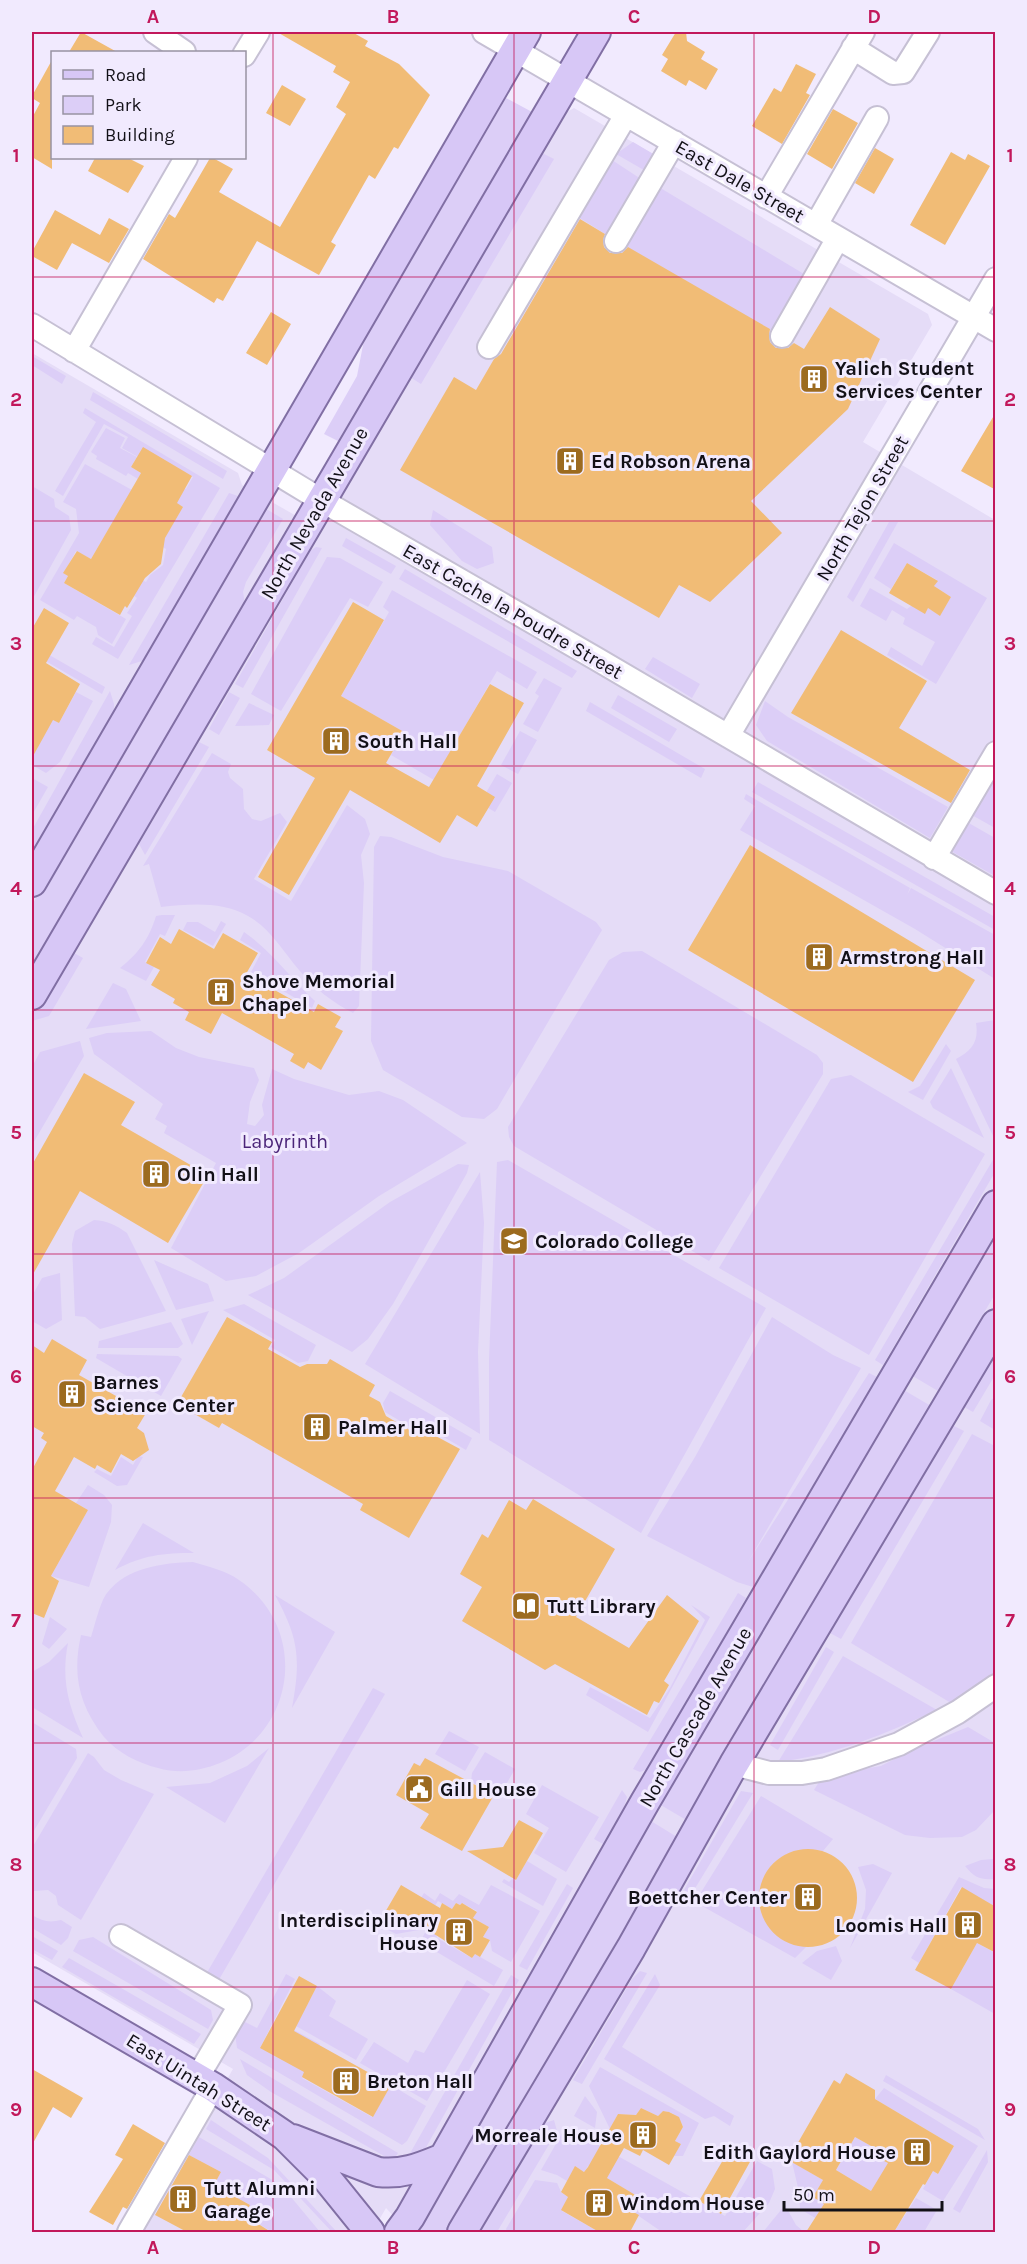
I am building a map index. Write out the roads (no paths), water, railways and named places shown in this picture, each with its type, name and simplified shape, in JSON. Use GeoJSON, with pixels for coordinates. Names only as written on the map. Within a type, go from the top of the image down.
{"type":"FeatureCollection","features":[{"type":"Feature","properties":{"kind":"main road","name":"North Nevada Avenue"},"geometry":{"type":"LineString","coordinates":[[32,995],[596,32]]}},
{"type":"Feature","properties":{"kind":"main road"},"geometry":{"type":"LineString","coordinates":[[32,882],[521,41]]}},
{"type":"Feature","properties":{"kind":"main road","name":"North Cascade Avenue"},"geometry":{"type":"LineString","coordinates":[[399,2232],[645,1802],[996,1205]]}},
{"type":"Feature","properties":{"kind":"main road"},"geometry":{"type":"LineString","coordinates":[[462,2232],[631,1947],[734,1764],[996,1324]]}},
{"type":"Feature","properties":{"kind":"main road","name":"East Uintah Street"},"geometry":{"type":"LineString","coordinates":[[32,1982],[205,2083],[285,2136],[324,2175],[370,2232]]}},
{"type":"Feature","properties":{"kind":"main road"},"geometry":{"type":"LineString","coordinates":[[285,2136],[378,2172],[391,2174],[412,2171],[443,2158]]}},
{"type":"Feature","properties":{"kind":"street"},"geometry":{"type":"LineString","coordinates":[[155,32],[183,51]]}},
{"type":"Feature","properties":{"kind":"street"},"geometry":{"type":"LineString","coordinates":[[246,52],[258,32]]}},
{"type":"Feature","properties":{"kind":"street","name":"East Dale Street"},"geometry":{"type":"LineString","coordinates":[[484,32],[521,41],[567,81],[996,330]]}},
{"type":"Feature","properties":{"kind":"street"},"geometry":{"type":"LineString","coordinates":[[766,196],[858,40],[893,73],[898,74],[903,72],[928,32]]}},
{"type":"Feature","properties":{"kind":"street"},"geometry":{"type":"LineString","coordinates":[[489,347],[626,115]]}},
{"type":"Feature","properties":{"kind":"street"},"geometry":{"type":"LineString","coordinates":[[816,225],[877,118]]}},
{"type":"Feature","properties":{"kind":"street"},"geometry":{"type":"LineString","coordinates":[[616,241],[674,142]]}},
{"type":"Feature","properties":{"kind":"street"},"geometry":{"type":"LineString","coordinates":[[74,351],[185,159]]}},
{"type":"Feature","properties":{"kind":"street"},"geometry":{"type":"LineString","coordinates":[[782,336],[838,238]]}},
{"type":"Feature","properties":{"kind":"street","name":"North Tejon Street"},"geometry":{"type":"LineString","coordinates":[[728,736],[996,279]]}},
{"type":"Feature","properties":{"kind":"street","name":"East Cache la Poudre Street"},"geometry":{"type":"LineString","coordinates":[[32,325],[270,470],[996,893]]}},
{"type":"Feature","properties":{"kind":"street"},"geometry":{"type":"LineString","coordinates":[[934,858],[996,753]]}},
{"type":"Feature","properties":{"kind":"street"},"geometry":{"type":"LineString","coordinates":[[734,1764],[769,1773],[802,1773],[826,1769],[899,1744],[958,1713],[996,1686]]}},
{"type":"Feature","properties":{"kind":"street"},"geometry":{"type":"LineString","coordinates":[[121,1936],[240,2005],[205,2083],[129,2232]]}},
{"type":"Feature","properties":{"kind":"place","name":"Yalich Student Services Center"},"geometry":{"type":"Point","coordinates":[814,379]}},
{"type":"Feature","properties":{"kind":"place","name":"Ed Robson Arena"},"geometry":{"type":"Point","coordinates":[570,461]}},
{"type":"Feature","properties":{"kind":"place","name":"South Hall"},"geometry":{"type":"Point","coordinates":[336,741]}},
{"type":"Feature","properties":{"kind":"place","name":"Armstrong Hall"},"geometry":{"type":"Point","coordinates":[819,957]}},
{"type":"Feature","properties":{"kind":"place","name":"Shove Memorial Chapel"},"geometry":{"type":"Point","coordinates":[221,992]}},
{"type":"Feature","properties":{"kind":"place","name":"Olin Hall"},"geometry":{"type":"Point","coordinates":[156,1174]}},
{"type":"Feature","properties":{"kind":"place","name":"Colorado College"},"geometry":{"type":"Point","coordinates":[514,1241]}},
{"type":"Feature","properties":{"kind":"place","name":"Barnes Science Center"},"geometry":{"type":"Point","coordinates":[72,1394]}},
{"type":"Feature","properties":{"kind":"place","name":"Palmer Hall"},"geometry":{"type":"Point","coordinates":[317,1427]}},
{"type":"Feature","properties":{"kind":"place","name":"Tutt Library"},"geometry":{"type":"Point","coordinates":[526,1606]}},
{"type":"Feature","properties":{"kind":"place","name":"Gill House"},"geometry":{"type":"Point","coordinates":[419,1789]}},
{"type":"Feature","properties":{"kind":"place","name":"Boettcher Center"},"geometry":{"type":"Point","coordinates":[808,1897]}},
{"type":"Feature","properties":{"kind":"place","name":"Loomis Hall"},"geometry":{"type":"Point","coordinates":[968,1925]}},
{"type":"Feature","properties":{"kind":"place","name":"Interdisciplinary House"},"geometry":{"type":"Point","coordinates":[459,1932]}},
{"type":"Feature","properties":{"kind":"place","name":"Breton Hall"},"geometry":{"type":"Point","coordinates":[346,2081]}},
{"type":"Feature","properties":{"kind":"place","name":"Morreale House"},"geometry":{"type":"Point","coordinates":[643,2135]}},
{"type":"Feature","properties":{"kind":"place","name":"Edith Gaylord House"},"geometry":{"type":"Point","coordinates":[917,2152]}},
{"type":"Feature","properties":{"kind":"place","name":"Tutt Alumni Garage"},"geometry":{"type":"Point","coordinates":[183,2199]}},
{"type":"Feature","properties":{"kind":"place","name":"Windom House"},"geometry":{"type":"Point","coordinates":[599,2203]}},
{"type":"Feature","properties":{"kind":"park label","name":"Labyrinth"},"geometry":{"type":"Point","coordinates":[285,1141]}}]}
